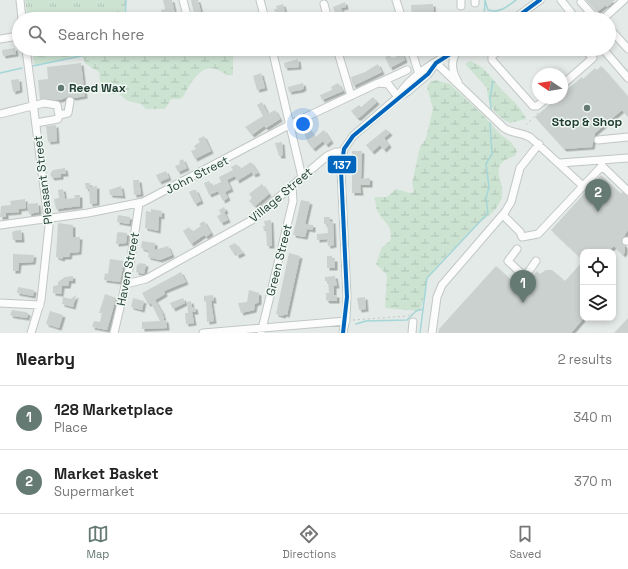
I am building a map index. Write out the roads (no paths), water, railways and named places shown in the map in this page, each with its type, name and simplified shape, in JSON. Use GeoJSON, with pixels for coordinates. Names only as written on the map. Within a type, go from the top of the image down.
{"type":"FeatureCollection","features":[{"type":"Feature","properties":{"kind":"street"},"geometry":{"type":"LineString","coordinates":[[20,0],[21,12]]}},
{"type":"Feature","properties":{"kind":"street"},"geometry":{"type":"LineString","coordinates":[[184,0],[187,12]]}},
{"type":"Feature","properties":{"kind":"street"},"geometry":{"type":"LineString","coordinates":[[260,0],[263,12]]}},
{"type":"Feature","properties":{"kind":"street"},"geometry":{"type":"LineString","coordinates":[[396,0],[400,12]]}},
{"type":"Feature","properties":{"kind":"street"},"geometry":{"type":"LineString","coordinates":[[524,12],[540,0]]}},
{"type":"Feature","properties":{"kind":"street"},"geometry":{"type":"LineString","coordinates":[[561,0],[570,12]]}},
{"type":"Feature","properties":{"kind":"street"},"geometry":{"type":"LineString","coordinates":[[611,12],[624,0]]}},
{"type":"Feature","properties":{"kind":"street"},"geometry":{"type":"LineString","coordinates":[[581,2],[590,12]]}},
{"type":"Feature","properties":{"kind":"street"},"geometry":{"type":"LineString","coordinates":[[324,4],[326,12]]}},
{"type":"Feature","properties":{"kind":"street"},"geometry":{"type":"LineString","coordinates":[[616,36],[628,49]]}},
{"type":"Feature","properties":{"kind":"street"},"geometry":{"type":"LineString","coordinates":[[0,39],[12,37]]}},
{"type":"Feature","properties":{"kind":"street","name":"Pleasant Street"},"geometry":{"type":"LineString","coordinates":[[27,56],[48,219],[47,248],[40,305],[31,333]]}},
{"type":"Feature","properties":{"kind":"street"},"geometry":{"type":"LineString","coordinates":[[274,56],[302,177]]}},
{"type":"Feature","properties":{"kind":"street"},"geometry":{"type":"LineString","coordinates":[[339,56],[351,96]]}},
{"type":"Feature","properties":{"kind":"street"},"geometry":{"type":"LineString","coordinates":[[413,56],[419,74]]}},
{"type":"Feature","properties":{"kind":"street"},"geometry":{"type":"LineString","coordinates":[[343,333],[346,321],[347,297],[341,170],[343,152],[347,143],[353,136],[398,96],[403,88],[425,68],[447,56]]}},
{"type":"Feature","properties":{"kind":"street"},"geometry":{"type":"LineString","coordinates":[[454,56],[454,74],[459,84]]}},
{"type":"Feature","properties":{"kind":"street"},"geometry":{"type":"LineString","coordinates":[[492,56],[492,59],[533,106],[540,104]]}},
{"type":"Feature","properties":{"kind":"street"},"geometry":{"type":"LineString","coordinates":[[568,80],[593,58],[591,56]]}},
{"type":"Feature","properties":{"kind":"street"},"geometry":{"type":"LineString","coordinates":[[609,56],[628,78]]}},
{"type":"Feature","properties":{"kind":"street"},"geometry":{"type":"LineString","coordinates":[[436,63],[481,107],[510,132],[525,134],[539,144],[583,186]]}},
{"type":"Feature","properties":{"kind":"street"},"geometry":{"type":"LineString","coordinates":[[398,96],[407,92],[428,74],[436,63]]}},
{"type":"Feature","properties":{"kind":"street","name":"John Street"},"geometry":{"type":"LineString","coordinates":[[0,225],[48,219],[139,204],[290,125],[407,70]]}},
{"type":"Feature","properties":{"kind":"street"},"geometry":{"type":"LineString","coordinates":[[381,82],[389,84],[398,96]]}},
{"type":"Feature","properties":{"kind":"street"},"geometry":{"type":"LineString","coordinates":[[59,115],[67,114],[70,101]]}},
{"type":"Feature","properties":{"kind":"street"},"geometry":{"type":"LineString","coordinates":[[0,114],[46,103],[56,104],[58,106],[59,115],[56,120],[36,123]]}},
{"type":"Feature","properties":{"kind":"street"},"geometry":{"type":"LineString","coordinates":[[598,140],[628,137]]}},
{"type":"Feature","properties":{"kind":"street"},"geometry":{"type":"LineString","coordinates":[[432,333],[437,297],[442,285],[503,215],[511,202],[520,168],[539,144]]}},
{"type":"Feature","properties":{"kind":"street","name":"Village Street"},"geometry":{"type":"LineString","coordinates":[[126,284],[146,279],[247,223],[330,154],[343,152]]}},
{"type":"Feature","properties":{"kind":"street"},"geometry":{"type":"LineString","coordinates":[[560,163],[602,163],[628,158]]}},
{"type":"Feature","properties":{"kind":"street"},"geometry":{"type":"LineString","coordinates":[[503,215],[520,231],[522,237],[536,235],[583,186],[602,163]]}},
{"type":"Feature","properties":{"kind":"street"},"geometry":{"type":"LineString","coordinates":[[602,163],[628,191]]}},
{"type":"Feature","properties":{"kind":"street","name":"Green Street"},"geometry":{"type":"LineString","coordinates":[[262,331],[293,202],[292,186]]}},
{"type":"Feature","properties":{"kind":"street","name":"Haven Street"},"geometry":{"type":"LineString","coordinates":[[114,333],[126,284],[139,204]]}},
{"type":"Feature","properties":{"kind":"street"},"geometry":{"type":"LineString","coordinates":[[517,249],[508,261],[523,275],[526,275],[536,261]]}},
{"type":"Feature","properties":{"kind":"street"},"geometry":{"type":"LineString","coordinates":[[0,303],[40,305]]}},
{"type":"Feature","properties":{"kind":"street"},"geometry":{"type":"LineString","coordinates":[[412,333],[414,319]]}},
{"type":"Feature","properties":{"kind":"street"},"geometry":{"type":"LineString","coordinates":[[203,333],[262,331],[346,321]]}},
{"type":"Feature","properties":{"kind":"waterway"},"geometry":{"type":"LineString","coordinates":[[125,12],[126,0]]}},
{"type":"Feature","properties":{"kind":"waterway"},"geometry":{"type":"LineString","coordinates":[[485,0],[488,10],[492,11],[503,9],[516,0]]}},
{"type":"Feature","properties":{"kind":"waterway"},"geometry":{"type":"LineString","coordinates":[[484,12],[485,1]]}},
{"type":"Feature","properties":{"kind":"waterway"},"geometry":{"type":"LineString","coordinates":[[33,66],[81,56]]}},
{"type":"Feature","properties":{"kind":"waterway"},"geometry":{"type":"LineString","coordinates":[[0,73],[22,68]]}},
{"type":"Feature","properties":{"kind":"waterway"},"geometry":{"type":"LineString","coordinates":[[491,110],[490,98],[493,81]]}},
{"type":"Feature","properties":{"kind":"waterway"},"geometry":{"type":"LineString","coordinates":[[420,333],[427,278],[488,213],[486,198],[489,187],[486,164],[492,154],[490,123]]}},
{"type":"Feature","properties":{"kind":"waterway"},"geometry":{"type":"LineString","coordinates":[[356,324],[366,321],[407,320],[416,311],[423,309]]}},
{"type":"Feature","properties":{"kind":"place","name":"Reed Wax"},"geometry":{"type":"Point","coordinates":[61,88]}},
{"type":"Feature","properties":{"kind":"place","name":"Stop & Shop"},"geometry":{"type":"Point","coordinates":[587,108]}},
{"type":"Feature","properties":{"kind":"place","name":"Market Basket"},"geometry":{"type":"Point","coordinates":[598,212]}},
{"type":"Feature","properties":{"kind":"place","name":"128 Marketplace"},"geometry":{"type":"Point","coordinates":[523,303]}}]}
